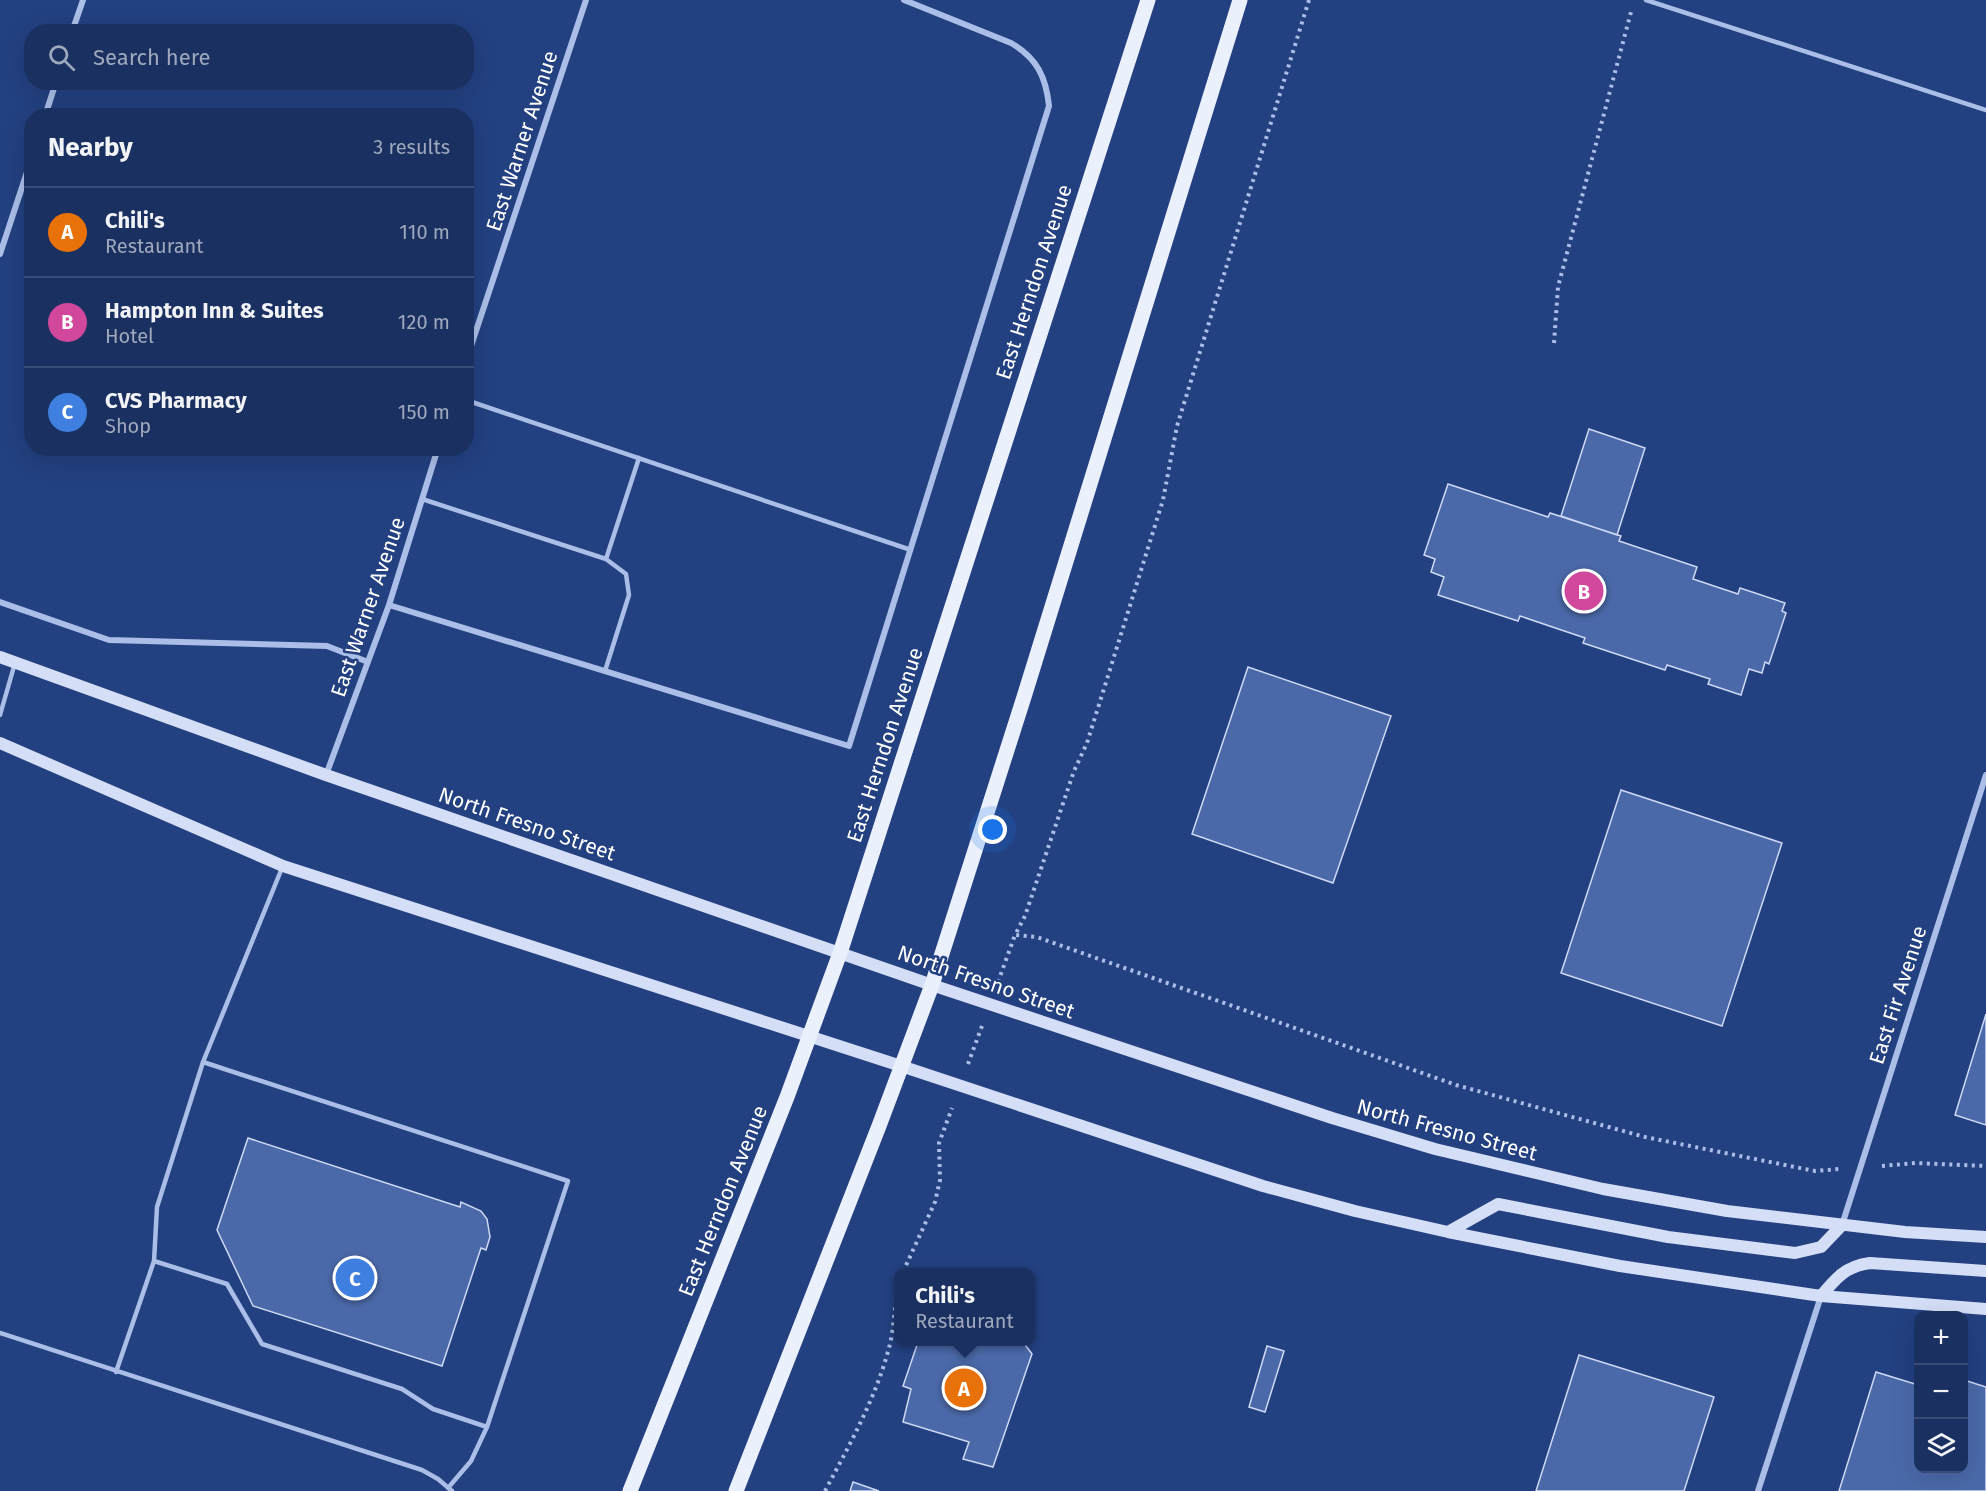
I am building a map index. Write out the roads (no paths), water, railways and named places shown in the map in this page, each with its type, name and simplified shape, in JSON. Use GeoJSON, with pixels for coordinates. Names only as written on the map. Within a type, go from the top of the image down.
{"type":"FeatureCollection","features":[{"type":"Feature","properties":{"kind":"main road","name":"East Herndon Avenue"},"geometry":{"type":"LineString","coordinates":[[630,1491],[810,1038],[840,953],[1148,0]]}},
{"type":"Feature","properties":{"kind":"main road"},"geometry":{"type":"LineString","coordinates":[[736,1491],[932,985],[1024,697],[1239,0]]}},
{"type":"Feature","properties":{"kind":"main road","name":"North Fresno Street"},"geometry":{"type":"LineString","coordinates":[[0,657],[326,775],[990,1005],[1332,1118],[1458,1155],[1603,1189],[1727,1211],[1842,1225],[1986,1237]]}},
{"type":"Feature","properties":{"kind":"main road"},"geometry":{"type":"LineString","coordinates":[[0,743],[283,866],[1263,1186],[1355,1211],[1448,1232],[1620,1266],[1821,1296],[1986,1309]]}},
{"type":"Feature","properties":{"kind":"main road"},"geometry":{"type":"LineString","coordinates":[[1448,1232],[1498,1204],[1668,1237],[1796,1253],[1821,1247],[1842,1225]]}},
{"type":"Feature","properties":{"kind":"main road"},"geometry":{"type":"LineString","coordinates":[[1821,1296],[1835,1279],[1856,1265],[1870,1263],[1986,1270]]}},
{"type":"Feature","properties":{"kind":"street"},"geometry":{"type":"LineString","coordinates":[[75,24],[83,0]]}},
{"type":"Feature","properties":{"kind":"street","name":"East Warner Avenue"},"geometry":{"type":"LineString","coordinates":[[474,337],[586,0]]}},
{"type":"Feature","properties":{"kind":"street"},"geometry":{"type":"LineString","coordinates":[[389,604],[849,746],[1049,106],[1047,88],[1039,70],[1026,52],[1011,43],[904,0]]}},
{"type":"Feature","properties":{"kind":"street"},"geometry":{"type":"LineString","coordinates":[[48,108],[53,90]]}},
{"type":"Feature","properties":{"kind":"street"},"geometry":{"type":"LineString","coordinates":[[0,254],[24,181]]}},
{"type":"Feature","properties":{"kind":"street","name":"East Warner Avenue"},"geometry":{"type":"LineString","coordinates":[[326,775],[389,604],[435,456]]}},
{"type":"Feature","properties":{"kind":"street"},"geometry":{"type":"LineString","coordinates":[[0,603],[109,640],[327,646],[368,662]]}},
{"type":"Feature","properties":{"kind":"street","name":"East Fir Avenue"},"geometry":{"type":"LineString","coordinates":[[1842,1225],[1986,775]]}},
{"type":"Feature","properties":{"kind":"street"},"geometry":{"type":"LineString","coordinates":[[1758,1491],[1821,1296]]}},
{"type":"Feature","properties":{"kind":"lane"},"geometry":{"type":"LineString","coordinates":[[1646,0],[1986,110]]}},
{"type":"Feature","properties":{"kind":"lane"},"geometry":{"type":"LineString","coordinates":[[474,403],[911,550]]}},
{"type":"Feature","properties":{"kind":"lane"},"geometry":{"type":"LineString","coordinates":[[606,559],[639,458]]}},
{"type":"Feature","properties":{"kind":"lane"},"geometry":{"type":"LineString","coordinates":[[422,499],[606,559],[626,573],[629,595],[605,671]]}},
{"type":"Feature","properties":{"kind":"lane"},"geometry":{"type":"LineString","coordinates":[[0,715],[15,663]]}},
{"type":"Feature","properties":{"kind":"lane"},"geometry":{"type":"LineString","coordinates":[[116,1372],[154,1261],[157,1207],[203,1062],[283,866]]}},
{"type":"Feature","properties":{"kind":"lane"},"geometry":{"type":"LineString","coordinates":[[0,1333],[422,1470],[450,1489],[471,1461],[487,1427],[568,1181],[203,1062]]}},
{"type":"Feature","properties":{"kind":"lane"},"geometry":{"type":"LineString","coordinates":[[154,1261],[227,1284],[262,1344],[402,1389],[433,1409],[487,1427]]}},
{"type":"Feature","properties":{"kind":"place","name":"Hampton Inn & Suites"},"geometry":{"type":"Point","coordinates":[1584,591]}},
{"type":"Feature","properties":{"kind":"place","name":"CVS Pharmacy"},"geometry":{"type":"Point","coordinates":[355,1278]}},
{"type":"Feature","properties":{"kind":"place","name":"Chili's"},"geometry":{"type":"Point","coordinates":[964,1388]}}]}
